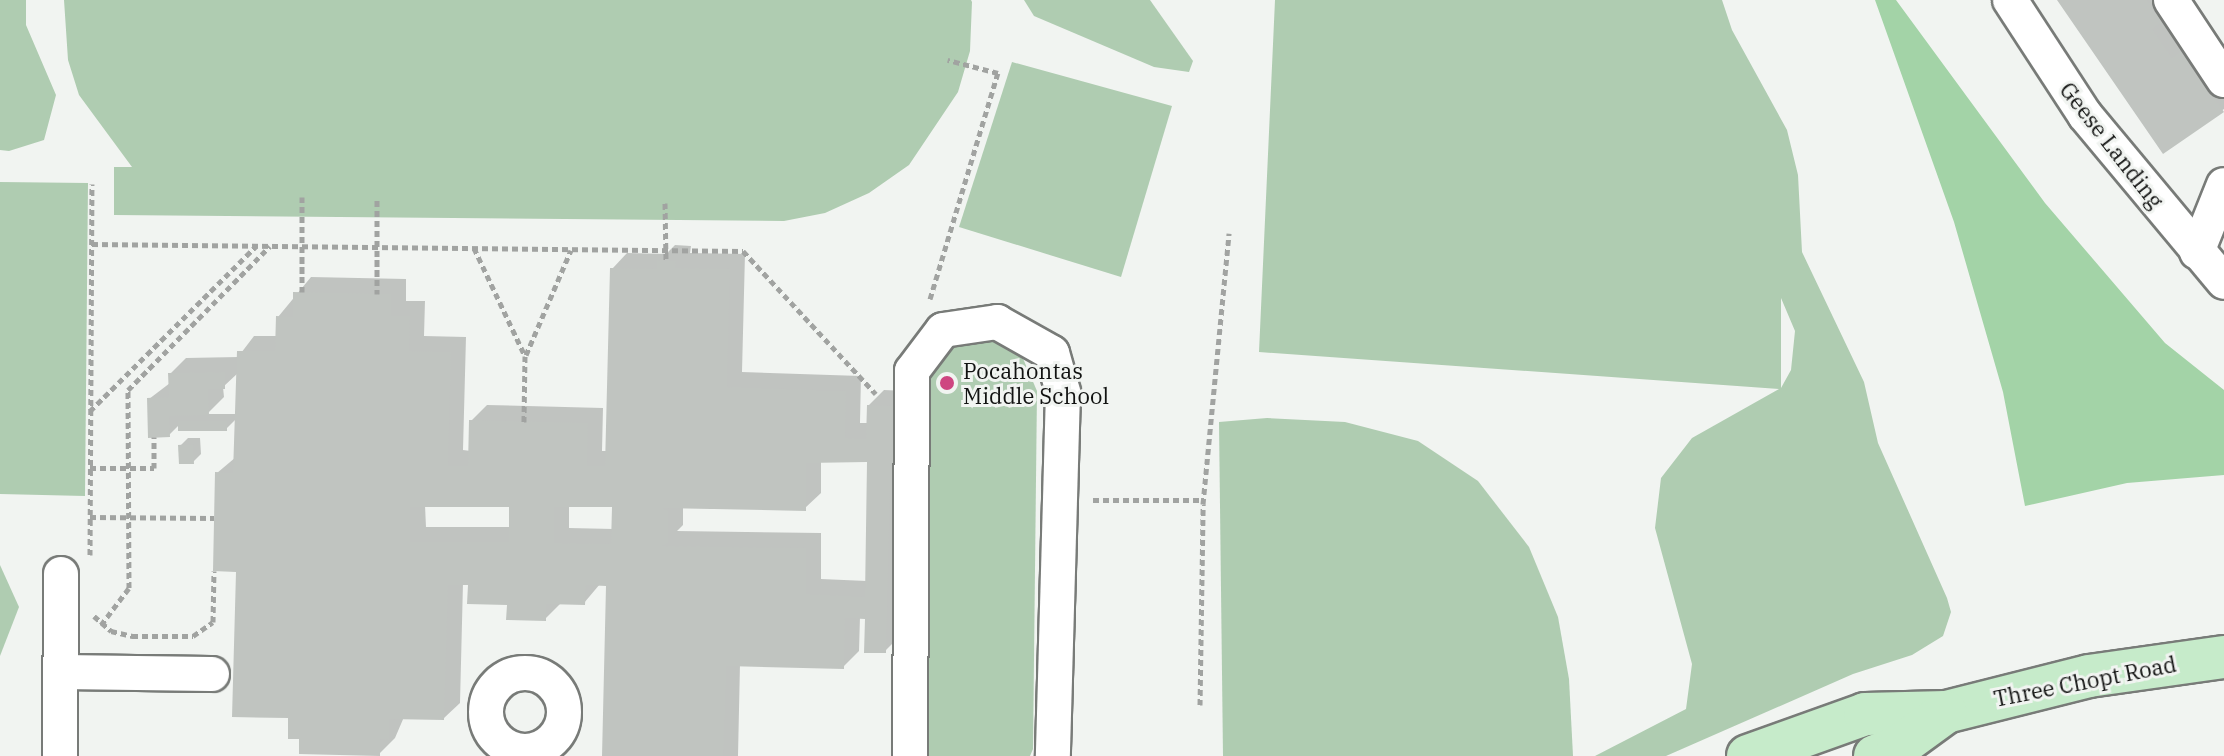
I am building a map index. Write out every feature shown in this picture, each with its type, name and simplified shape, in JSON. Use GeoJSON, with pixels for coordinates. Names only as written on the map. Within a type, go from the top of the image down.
{"type":"FeatureCollection","features":[{"type":"Feature","properties":{"kind":"main road","name":"Three Chopt Road"},"geometry":{"type":"LineString","coordinates":[[1748,756],[1865,714],[1946,712],[2089,676],[2224,657]]}},
{"type":"Feature","properties":{"kind":"main road","name":"Three Chopt Road"},"geometry":{"type":"LineString","coordinates":[[1875,756],[1898,747],[1946,712]]}},
{"type":"Feature","properties":{"kind":"street","name":"Geese Landing"},"geometry":{"type":"LineString","coordinates":[[2010,0],[2085,115],[2224,282]]}},
{"type":"Feature","properties":{"kind":"street"},"geometry":{"type":"LineString","coordinates":[[2171,0],[2224,80]]}},
{"type":"Feature","properties":{"kind":"street"},"geometry":{"type":"LineString","coordinates":[[2197,252],[2224,185]]}},
{"type":"Feature","properties":{"kind":"street"},"geometry":{"type":"LineString","coordinates":[[910,756],[912,371],[943,330],[997,322],[1052,353],[1063,392],[1053,756]]}},
{"type":"Feature","properties":{"kind":"street"},"geometry":{"type":"LineString","coordinates":[[60,756],[61,637],[76,567]]}},
{"type":"Feature","properties":{"kind":"street"},"geometry":{"type":"LineString","coordinates":[[61,672],[212,674]]}},
{"type":"Feature","properties":{"kind":"path"},"geometry":{"type":"LineString","coordinates":[[929,305],[998,73],[948,60]]}},
{"type":"Feature","properties":{"kind":"path"},"geometry":{"type":"LineString","coordinates":[[76,567],[90,517],[92,184]]}},
{"type":"Feature","properties":{"kind":"path"},"geometry":{"type":"LineString","coordinates":[[302,197],[302,292]]}},
{"type":"Feature","properties":{"kind":"path"},"geometry":{"type":"LineString","coordinates":[[377,200],[377,294]]}},
{"type":"Feature","properties":{"kind":"path"},"geometry":{"type":"LineString","coordinates":[[665,203],[666,261]]}},
{"type":"Feature","properties":{"kind":"path"},"geometry":{"type":"LineString","coordinates":[[1200,705],[1204,500],[1229,233]]}},
{"type":"Feature","properties":{"kind":"path"},"geometry":{"type":"LineString","coordinates":[[92,244],[743,251],[876,391],[876,406]]}},
{"type":"Feature","properties":{"kind":"path"},"geometry":{"type":"LineString","coordinates":[[90,411],[257,246]]}},
{"type":"Feature","properties":{"kind":"path"},"geometry":{"type":"LineString","coordinates":[[61,637],[102,624],[129,588],[128,390],[271,246]]}},
{"type":"Feature","properties":{"kind":"path"},"geometry":{"type":"LineString","coordinates":[[474,248],[525,356]]}},
{"type":"Feature","properties":{"kind":"path"},"geometry":{"type":"LineString","coordinates":[[524,422],[525,356],[571,250]]}},
{"type":"Feature","properties":{"kind":"path"},"geometry":{"type":"LineString","coordinates":[[90,468],[154,468],[154,437]]}},
{"type":"Feature","properties":{"kind":"path"},"geometry":{"type":"LineString","coordinates":[[1082,500],[1204,500]]}},
{"type":"Feature","properties":{"kind":"path"},"geometry":{"type":"LineString","coordinates":[[90,517],[214,518]]}},
{"type":"Feature","properties":{"kind":"path"},"geometry":{"type":"LineString","coordinates":[[89,604],[102,624],[132,636],[193,636],[213,622],[214,571]]}},
{"type":"Feature","properties":{"kind":"shaded area"},"geometry":{"type":"Polygon","coordinates":[[[0,0],[26,0],[26,25],[56,95],[44,140],[9,151],[0,150],[0,0]]]}},
{"type":"Feature","properties":{"kind":"shaded area"},"geometry":{"type":"Polygon","coordinates":[[[64,0],[972,2],[970,51],[958,92],[909,165],[869,193],[825,213],[784,221],[114,215],[114,167],[132,167],[79,95],[68,60],[64,0]]]}},
{"type":"Feature","properties":{"kind":"shaded area"},"geometry":{"type":"Polygon","coordinates":[[[1024,0],[1150,0],[1193,61],[1189,72],[1154,67],[1034,16],[1024,0]]]}},
{"type":"Feature","properties":{"kind":"shaded area"},"geometry":{"type":"Polygon","coordinates":[[[1275,0],[1722,0],[1732,30],[1787,130],[1798,175],[1802,252],[1864,382],[1878,443],[1947,598],[1951,612],[1943,636],[1912,655],[1853,674],[1666,756],[1595,756],[1686,709],[1692,664],[1655,528],[1661,478],[1692,438],[1779,389],[1259,352],[1275,0]],[[1781,298],[1781,388],[1791,370],[1795,331],[1781,298]]]}},
{"type":"Feature","properties":{"kind":"shaded area"},"geometry":{"type":"Polygon","coordinates":[[[1875,0],[1896,0],[2045,203],[2165,343],[2224,390],[2224,475],[2127,483],[2025,506],[2003,392],[1954,222],[1875,0]]]}},
{"type":"Feature","properties":{"kind":"shaded area"},"geometry":{"type":"Polygon","coordinates":[[[1012,62],[1172,106],[1121,277],[959,227],[1012,62]]]}},
{"type":"Feature","properties":{"kind":"shaded area"},"geometry":{"type":"Polygon","coordinates":[[[0,182],[88,183],[85,496],[0,494],[0,182]]]}},
{"type":"Feature","properties":{"kind":"shaded area"},"geometry":{"type":"Polygon","coordinates":[[[998,339],[1018,347],[1037,391],[1033,749],[1030,756],[923,756],[928,373],[946,347],[998,339]]]}},
{"type":"Feature","properties":{"kind":"shaded area"},"geometry":{"type":"Polygon","coordinates":[[[1267,418],[1345,422],[1418,441],[1478,481],[1529,547],[1558,617],[1569,679],[1573,756],[1223,756],[1219,422],[1267,418]]]}},
{"type":"Feature","properties":{"kind":"shaded area"},"geometry":{"type":"Polygon","coordinates":[[[0,565],[19,607],[0,656],[0,565]]]}},
{"type":"Feature","properties":{"kind":"building"},"geometry":{"type":"Polygon","coordinates":[[[2057,0],[2147,0],[2162,22],[2152,29],[2172,58],[2180,52],[2224,112],[2163,154],[2057,0]]]}},
{"type":"Feature","properties":{"kind":"building"},"geometry":{"type":"Polygon","coordinates":[[[657,260],[676,261],[675,268],[730,269],[727,387],[846,391],[845,438],[866,439],[867,405],[892,406],[886,653],[864,653],[865,619],[845,618],[844,669],[726,666],[723,756],[602,756],[606,586],[586,585],[585,605],[546,604],[546,621],[506,620],[507,605],[467,604],[468,585],[448,585],[444,720],[389,719],[389,740],[380,739],[380,756],[299,754],[299,739],[288,739],[288,718],[232,717],[236,572],[213,571],[215,472],[233,473],[237,351],[275,351],[276,316],[293,317],[293,292],[391,294],[391,316],[410,316],[409,351],[451,352],[448,466],[468,466],[469,420],[588,423],[587,466],[605,466],[610,268],[657,269],[657,260]],[[867,462],[806,463],[806,511],[663,508],[668,511],[668,543],[662,546],[806,548],[806,594],[865,597],[867,462]],[[410,507],[410,542],[509,542],[509,507],[410,507]],[[554,507],[554,543],[611,544],[612,507],[554,507]]]}},
{"type":"Feature","properties":{"kind":"building"},"geometry":{"type":"Polygon","coordinates":[[[225,372],[225,389],[208,389],[209,415],[169,416],[170,437],[148,438],[147,398],[169,397],[168,373],[225,372]]]}},
{"type":"Feature","properties":{"kind":"building"},"geometry":{"type":"Polygon","coordinates":[[[178,421],[227,421],[227,431],[178,431],[178,421]]]}},
{"type":"Feature","properties":{"kind":"building"},"geometry":{"type":"Polygon","coordinates":[[[193,444],[194,464],[179,464],[178,445],[193,444]]]}},
{"type":"Feature","properties":{"kind":"place","name":"Pocahontas Middle School"},"geometry":{"type":"Point","coordinates":[947,383]}}]}
